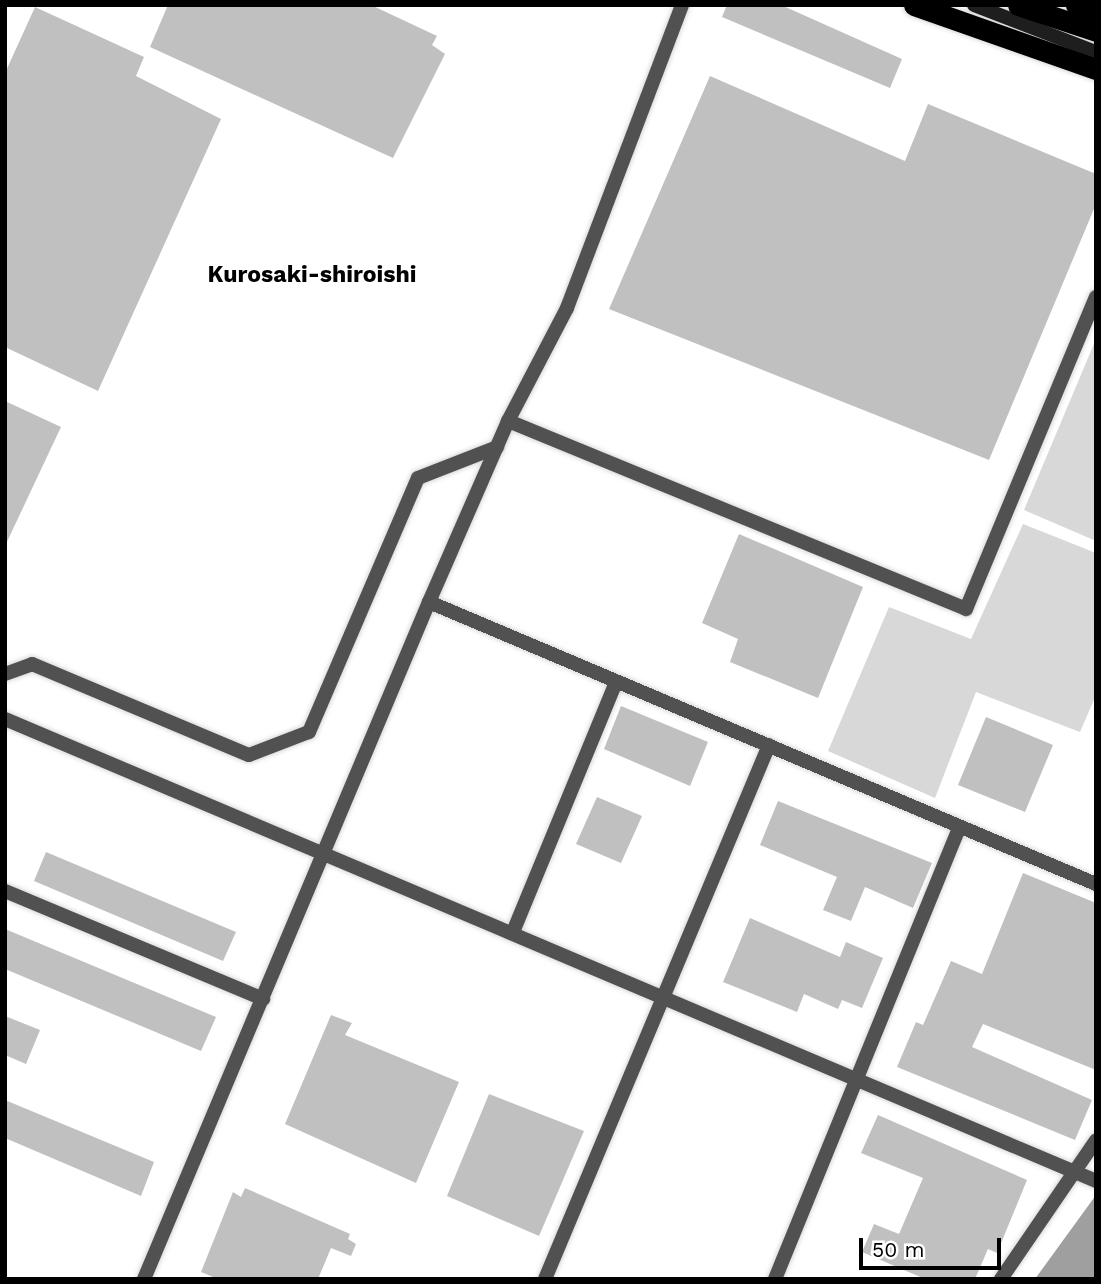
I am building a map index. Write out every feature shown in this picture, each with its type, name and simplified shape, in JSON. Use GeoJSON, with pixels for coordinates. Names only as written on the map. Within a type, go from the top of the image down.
{"type":"FeatureCollection","features":[{"type":"Feature","properties":{"kind":"highway"},"geometry":{"type":"LineString","coordinates":[[914,5],[1096,69]]}},
{"type":"Feature","properties":{"kind":"highway"},"geometry":{"type":"LineString","coordinates":[[956,5],[1096,62]]}},
{"type":"Feature","properties":{"kind":"highway"},"geometry":{"type":"LineString","coordinates":[[1018,5],[1096,32]]}},
{"type":"Feature","properties":{"kind":"highway"},"geometry":{"type":"LineString","coordinates":[[1076,5],[1096,13]]}},
{"type":"Feature","properties":{"kind":"street"},"geometry":{"type":"LineString","coordinates":[[144,1279],[496,447],[567,308],[682,5]]}},
{"type":"Feature","properties":{"kind":"street"},"geometry":{"type":"LineString","coordinates":[[974,5],[1096,52]]}},
{"type":"Feature","properties":{"kind":"street"},"geometry":{"type":"LineString","coordinates":[[508,421],[966,609],[1091,319],[1096,297]]}},
{"type":"Feature","properties":{"kind":"street"},"geometry":{"type":"LineString","coordinates":[[5,674],[32,664],[250,755],[309,733],[418,478],[496,447]]}},
{"type":"Feature","properties":{"kind":"street"},"geometry":{"type":"LineString","coordinates":[[429,602],[769,745],[959,829],[1096,884]]}},
{"type":"Feature","properties":{"kind":"street"},"geometry":{"type":"LineString","coordinates":[[513,932],[616,682]]}},
{"type":"Feature","properties":{"kind":"street"},"geometry":{"type":"LineString","coordinates":[[5,719],[1096,1181]]}},
{"type":"Feature","properties":{"kind":"street"},"geometry":{"type":"LineString","coordinates":[[545,1279],[666,998],[769,745]]}},
{"type":"Feature","properties":{"kind":"street"},"geometry":{"type":"LineString","coordinates":[[775,1279],[959,829]]}},
{"type":"Feature","properties":{"kind":"street"},"geometry":{"type":"LineString","coordinates":[[5,891],[263,999]]}},
{"type":"Feature","properties":{"kind":"street"},"geometry":{"type":"LineString","coordinates":[[1001,1279],[1072,1171],[1096,1140]]}},
{"type":"Feature","properties":{"kind":"shaded area"},"geometry":{"type":"Polygon","coordinates":[[[1096,339],[1096,541],[1024,510],[1096,339]]]}},
{"type":"Feature","properties":{"kind":"shaded area"},"geometry":{"type":"Polygon","coordinates":[[[1023,524],[1096,553],[1096,695],[1080,732],[976,692],[935,798],[828,751],[889,607],[971,639],[1023,524]]]}},
{"type":"Feature","properties":{"kind":"shaded area"},"geometry":{"type":"Polygon","coordinates":[[[1096,1195],[1096,1279],[1035,1279],[1096,1195]]]}},
{"type":"Feature","properties":{"kind":"building"},"geometry":{"type":"Polygon","coordinates":[[[168,5],[371,5],[437,36],[432,45],[445,54],[393,158],[150,47],[168,5]]]}},
{"type":"Feature","properties":{"kind":"building"},"geometry":{"type":"Polygon","coordinates":[[[727,5],[781,5],[902,59],[890,88],[722,17],[727,5]]]}},
{"type":"Feature","properties":{"kind":"building"},"geometry":{"type":"Polygon","coordinates":[[[35,7],[144,57],[136,76],[221,119],[98,391],[5,347],[5,73],[35,7]]]}},
{"type":"Feature","properties":{"kind":"building"},"geometry":{"type":"Polygon","coordinates":[[[710,76],[905,161],[928,104],[1096,174],[1096,204],[989,460],[609,309],[710,76]]]}},
{"type":"Feature","properties":{"kind":"building"},"geometry":{"type":"Polygon","coordinates":[[[5,401],[61,427],[5,546],[5,401]]]}},
{"type":"Feature","properties":{"kind":"building"},"geometry":{"type":"Polygon","coordinates":[[[739,534],[863,587],[818,698],[730,662],[738,639],[702,623],[739,534]]]}},
{"type":"Feature","properties":{"kind":"building"},"geometry":{"type":"Polygon","coordinates":[[[621,706],[708,742],[690,786],[604,749],[621,706]]]}},
{"type":"Feature","properties":{"kind":"building"},"geometry":{"type":"Polygon","coordinates":[[[986,717],[1053,745],[1025,812],[958,785],[986,717]]]}},
{"type":"Feature","properties":{"kind":"building"},"geometry":{"type":"Polygon","coordinates":[[[597,797],[642,816],[621,863],[576,844],[597,797]]]}},
{"type":"Feature","properties":{"kind":"building"},"geometry":{"type":"Polygon","coordinates":[[[778,801],[932,863],[913,908],[865,887],[851,921],[823,910],[837,877],[760,845],[778,801]]]}},
{"type":"Feature","properties":{"kind":"building"},"geometry":{"type":"Polygon","coordinates":[[[46,852],[236,932],[223,961],[34,881],[46,852]]]}},
{"type":"Feature","properties":{"kind":"building"},"geometry":{"type":"Polygon","coordinates":[[[1023,873],[1096,903],[1096,1070],[983,1024],[972,1047],[1092,1100],[1075,1140],[897,1067],[916,1022],[923,1025],[951,961],[982,974],[1023,873]]]}},
{"type":"Feature","properties":{"kind":"building"},"geometry":{"type":"Polygon","coordinates":[[[750,918],[840,957],[846,942],[883,958],[862,1008],[842,1000],[838,1009],[804,994],[797,1012],[723,982],[750,918]]]}},
{"type":"Feature","properties":{"kind":"building"},"geometry":{"type":"Polygon","coordinates":[[[5,929],[216,1017],[201,1051],[5,969],[5,929]]]}},
{"type":"Feature","properties":{"kind":"building"},"geometry":{"type":"Polygon","coordinates":[[[331,1015],[352,1023],[345,1035],[459,1082],[416,1183],[285,1124],[331,1015]]]}},
{"type":"Feature","properties":{"kind":"building"},"geometry":{"type":"Polygon","coordinates":[[[5,1016],[40,1030],[26,1064],[5,1055],[5,1016]]]}},
{"type":"Feature","properties":{"kind":"building"},"geometry":{"type":"Polygon","coordinates":[[[489,1094],[584,1131],[539,1236],[447,1196],[489,1094]]]}},
{"type":"Feature","properties":{"kind":"building"},"geometry":{"type":"Polygon","coordinates":[[[5,1100],[154,1162],[141,1196],[5,1138],[5,1100]]]}},
{"type":"Feature","properties":{"kind":"building"},"geometry":{"type":"Polygon","coordinates":[[[878,1115],[1027,1180],[997,1253],[988,1249],[975,1279],[925,1279],[862,1252],[874,1224],[899,1234],[923,1178],[861,1153],[878,1115]]]}},
{"type":"Feature","properties":{"kind":"building"},"geometry":{"type":"Polygon","coordinates":[[[245,1188],[350,1234],[348,1239],[356,1244],[351,1256],[331,1248],[318,1279],[218,1279],[201,1272],[233,1192],[241,1197],[245,1188]]]}},
{"type":"Feature","properties":{"kind":"district","name":"Kurosaki-shiroishi"},"geometry":{"type":"Point","coordinates":[312,275]}}]}
